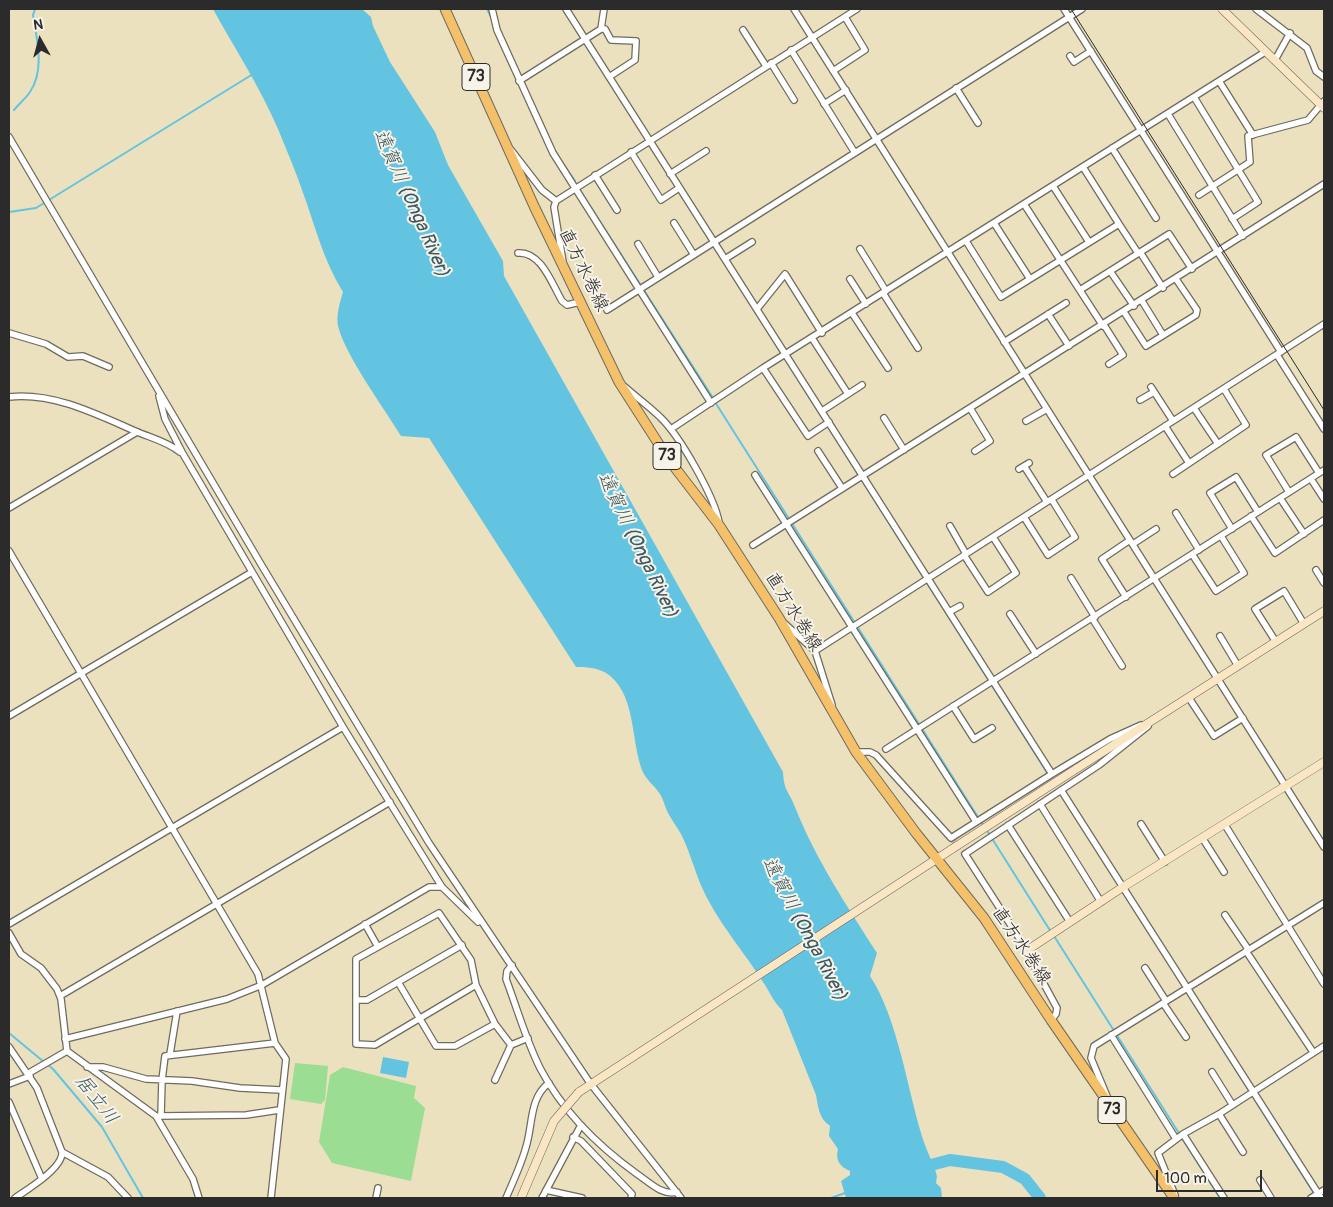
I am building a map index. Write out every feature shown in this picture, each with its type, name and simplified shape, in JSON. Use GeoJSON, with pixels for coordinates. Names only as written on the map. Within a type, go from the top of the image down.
{"type":"FeatureCollection","features":[{"type":"Feature","properties":{"kind":"main road","name":"直方水巻線"},"geometry":{"type":"LineString","coordinates":[[445,9],[580,302],[619,382],[669,460],[719,526],[779,618],[856,752],[933,861],[984,918],[1051,1020],[1175,1198]]}},
{"type":"Feature","properties":{"kind":"street"},"geometry":{"type":"LineString","coordinates":[[492,9],[497,30],[521,79],[553,153],[574,189],[641,288],[713,402]]}},
{"type":"Feature","properties":{"kind":"street"},"geometry":{"type":"LineString","coordinates":[[566,9],[712,243],[725,259],[757,309],[783,355],[822,411],[827,424],[860,477],[925,580],[948,612],[1049,775]]}},
{"type":"Feature","properties":{"kind":"street"},"geometry":{"type":"LineString","coordinates":[[521,79],[601,29],[604,9]]}},
{"type":"Feature","properties":{"kind":"street"},"geometry":{"type":"LineString","coordinates":[[794,9],[1324,847]]}},
{"type":"Feature","properties":{"kind":"street"},"geometry":{"type":"LineString","coordinates":[[564,267],[554,207],[556,201],[857,9]]}},
{"type":"Feature","properties":{"kind":"street"},"geometry":{"type":"LineString","coordinates":[[1064,9],[1218,253],[1324,429]]}},
{"type":"Feature","properties":{"kind":"street"},"geometry":{"type":"LineString","coordinates":[[607,310],[1082,9]]}},
{"type":"Feature","properties":{"kind":"street"},"geometry":{"type":"LineString","coordinates":[[1199,194],[1250,162],[1248,136],[1308,120],[1323,105],[1222,9]]}},
{"type":"Feature","properties":{"kind":"street"},"geometry":{"type":"LineString","coordinates":[[1256,9],[1290,33],[1307,48],[1316,71],[1324,77]]}},
{"type":"Feature","properties":{"kind":"street"},"geometry":{"type":"LineString","coordinates":[[833,71],[865,50],[845,17]]}},
{"type":"Feature","properties":{"kind":"street"},"geometry":{"type":"LineString","coordinates":[[601,29],[605,30],[611,40],[636,41],[635,60],[609,77]]}},
{"type":"Feature","properties":{"kind":"street"},"geometry":{"type":"LineString","coordinates":[[743,30],[794,100]]}},
{"type":"Feature","properties":{"kind":"street"},"geometry":{"type":"LineString","coordinates":[[1274,60],[1290,33]]}},
{"type":"Feature","properties":{"kind":"street"},"geometry":{"type":"LineString","coordinates":[[791,50],[855,153]]}},
{"type":"Feature","properties":{"kind":"street"},"geometry":{"type":"LineString","coordinates":[[1070,56],[1074,62],[1091,51]]}},
{"type":"Feature","properties":{"kind":"street"},"geometry":{"type":"LineString","coordinates":[[670,429],[783,355],[1266,52]]}},
{"type":"Feature","properties":{"kind":"street"},"geometry":{"type":"LineString","coordinates":[[1218,81],[1253,135]]}},
{"type":"Feature","properties":{"kind":"street"},"geometry":{"type":"LineString","coordinates":[[956,88],[978,123]]}},
{"type":"Feature","properties":{"kind":"street"},"geometry":{"type":"LineString","coordinates":[[824,104],[846,90]]}},
{"type":"Feature","properties":{"kind":"street"},"geometry":{"type":"LineString","coordinates":[[1194,97],[1258,202],[1232,219]]}},
{"type":"Feature","properties":{"kind":"street"},"geometry":{"type":"LineString","coordinates":[[1168,114],[1243,236]]}},
{"type":"Feature","properties":{"kind":"street"},"geometry":{"type":"LineString","coordinates":[[9,137],[157,389],[429,843],[488,932],[512,964],[590,1083],[681,1198]]}},
{"type":"Feature","properties":{"kind":"street"},"geometry":{"type":"LineString","coordinates":[[507,145],[542,190],[556,201]]}},
{"type":"Feature","properties":{"kind":"street"},"geometry":{"type":"LineString","coordinates":[[1112,148],[1156,218]]}},
{"type":"Feature","properties":{"kind":"street"},"geometry":{"type":"LineString","coordinates":[[670,174],[706,151]]}},
{"type":"Feature","properties":{"kind":"street"},"geometry":{"type":"LineString","coordinates":[[631,152],[662,200],[678,189]]}},
{"type":"Feature","properties":{"kind":"street"},"geometry":{"type":"LineString","coordinates":[[1083,167],[1163,288]]}},
{"type":"Feature","properties":{"kind":"street"},"geometry":{"type":"LineString","coordinates":[[595,175],[616,210]]}},
{"type":"Feature","properties":{"kind":"street"},"geometry":{"type":"LineString","coordinates":[[753,545],[1163,288],[1324,184]]}},
{"type":"Feature","properties":{"kind":"street"},"geometry":{"type":"LineString","coordinates":[[1053,186],[1090,242]]}},
{"type":"Feature","properties":{"kind":"street"},"geometry":{"type":"LineString","coordinates":[[1024,204],[1123,355],[1109,364]]}},
{"type":"Feature","properties":{"kind":"street"},"geometry":{"type":"LineString","coordinates":[[674,223],[694,255]]}},
{"type":"Feature","properties":{"kind":"street"},"geometry":{"type":"LineString","coordinates":[[994,223],[1030,279]]}},
{"type":"Feature","properties":{"kind":"street"},"geometry":{"type":"LineString","coordinates":[[966,241],[1002,297],[1119,224]]}},
{"type":"Feature","properties":{"kind":"street"},"geometry":{"type":"LineString","coordinates":[[1080,290],[1169,234],[1192,269]]}},
{"type":"Feature","properties":{"kind":"street"},"geometry":{"type":"LineString","coordinates":[[725,259],[752,242]]}},
{"type":"Feature","properties":{"kind":"street"},"geometry":{"type":"LineString","coordinates":[[638,244],[658,277]]}},
{"type":"Feature","properties":{"kind":"street"},"geometry":{"type":"LineString","coordinates":[[860,249],[918,348]]}},
{"type":"Feature","properties":{"kind":"street"},"geometry":{"type":"LineString","coordinates":[[518,253],[526,252],[540,263],[562,301],[567,305],[580,302]]}},
{"type":"Feature","properties":{"kind":"street"},"geometry":{"type":"LineString","coordinates":[[1110,271],[1134,306]]}},
{"type":"Feature","properties":{"kind":"street"},"geometry":{"type":"LineString","coordinates":[[757,309],[784,274],[822,332]]}},
{"type":"Feature","properties":{"kind":"street"},"geometry":{"type":"LineString","coordinates":[[850,279],[866,304]]}},
{"type":"Feature","properties":{"kind":"street"},"geometry":{"type":"LineString","coordinates":[[1124,312],[1146,346],[1196,315],[1197,310],[1176,279]]}},
{"type":"Feature","properties":{"kind":"street"},"geometry":{"type":"LineString","coordinates":[[1142,301],[1163,335]]}},
{"type":"Feature","properties":{"kind":"street"},"geometry":{"type":"LineString","coordinates":[[1004,342],[1066,303]]}},
{"type":"Feature","properties":{"kind":"street"},"geometry":{"type":"LineString","coordinates":[[852,313],[888,368]]}},
{"type":"Feature","properties":{"kind":"street"},"geometry":{"type":"LineString","coordinates":[[1048,314],[1069,346]]}},
{"type":"Feature","properties":{"kind":"street"},"geometry":{"type":"LineString","coordinates":[[815,651],[854,624],[1024,518],[1324,324]]}},
{"type":"Feature","properties":{"kind":"street"},"geometry":{"type":"LineString","coordinates":[[9,333],[46,344],[68,357],[82,356],[109,366]]}},
{"type":"Feature","properties":{"kind":"street"},"geometry":{"type":"LineString","coordinates":[[812,338],[848,394]]}},
{"type":"Feature","properties":{"kind":"street"},"geometry":{"type":"LineString","coordinates":[[763,368],[808,436],[827,424]]}},
{"type":"Feature","properties":{"kind":"street"},"geometry":{"type":"LineString","coordinates":[[619,382],[661,418],[670,429],[704,486],[717,512],[719,526]]}},
{"type":"Feature","properties":{"kind":"street"},"geometry":{"type":"LineString","coordinates":[[822,411],[862,385]]}},
{"type":"Feature","properties":{"kind":"street"},"geometry":{"type":"LineString","coordinates":[[157,389],[165,419],[182,454],[342,727],[442,887],[488,932]]}},
{"type":"Feature","properties":{"kind":"street"},"geometry":{"type":"LineString","coordinates":[[1140,400],[1152,389],[1173,421]]}},
{"type":"Feature","properties":{"kind":"street"},"geometry":{"type":"LineString","coordinates":[[1173,474],[1246,426],[1224,389]]}},
{"type":"Feature","properties":{"kind":"street"},"geometry":{"type":"LineString","coordinates":[[9,396],[28,396],[70,404],[170,444],[182,454]]}},
{"type":"Feature","properties":{"kind":"street"},"geometry":{"type":"LineString","coordinates":[[970,408],[990,441],[975,451]]}},
{"type":"Feature","properties":{"kind":"street"},"geometry":{"type":"LineString","coordinates":[[1026,421],[1047,408]]}},
{"type":"Feature","properties":{"kind":"street"},"geometry":{"type":"LineString","coordinates":[[1194,408],[1218,444]]}},
{"type":"Feature","properties":{"kind":"street"},"geometry":{"type":"LineString","coordinates":[[884,418],[904,450]]}},
{"type":"Feature","properties":{"kind":"street"},"geometry":{"type":"LineString","coordinates":[[1165,426],[1189,463]]}},
{"type":"Feature","properties":{"kind":"street"},"geometry":{"type":"LineString","coordinates":[[9,508],[137,432]]}},
{"type":"Feature","properties":{"kind":"street"},"geometry":{"type":"LineString","coordinates":[[886,749],[1322,471],[1296,436],[1266,455],[1289,492]]}},
{"type":"Feature","properties":{"kind":"street"},"geometry":{"type":"LineString","coordinates":[[818,451],[842,488]]}},
{"type":"Feature","properties":{"kind":"street"},"geometry":{"type":"LineString","coordinates":[[1024,466],[1076,537],[1048,555],[1024,518]]}},
{"type":"Feature","properties":{"kind":"street"},"geometry":{"type":"LineString","coordinates":[[756,475],[789,522],[978,819]]}},
{"type":"Feature","properties":{"kind":"street"},"geometry":{"type":"LineString","coordinates":[[1232,529],[1210,493],[1236,477],[1258,512]]}},
{"type":"Feature","properties":{"kind":"street"},"geometry":{"type":"LineString","coordinates":[[1310,478],[1324,499]]}},
{"type":"Feature","properties":{"kind":"street"},"geometry":{"type":"LineString","coordinates":[[1280,498],[1304,534]]}},
{"type":"Feature","properties":{"kind":"street"},"geometry":{"type":"LineString","coordinates":[[1176,513],[1199,550]]}},
{"type":"Feature","properties":{"kind":"street"},"geometry":{"type":"LineString","coordinates":[[1251,516],[1274,553],[1324,520]]}},
{"type":"Feature","properties":{"kind":"street"},"geometry":{"type":"LineString","coordinates":[[950,526],[988,592],[1016,573],[993,537]]}},
{"type":"Feature","properties":{"kind":"street"},"geometry":{"type":"LineString","coordinates":[[1126,597],[1102,559],[1156,529]]}},
{"type":"Feature","properties":{"kind":"street"},"geometry":{"type":"LineString","coordinates":[[1192,554],[1216,591],[1244,573],[1221,536]]}},
{"type":"Feature","properties":{"kind":"street"},"geometry":{"type":"LineString","coordinates":[[9,551],[258,974],[262,985],[267,1017],[275,1043],[286,1059],[281,1090],[271,1198]]}},
{"type":"Feature","properties":{"kind":"street"},"geometry":{"type":"LineString","coordinates":[[1316,570],[1324,583]]}},
{"type":"Feature","properties":{"kind":"street"},"geometry":{"type":"LineString","coordinates":[[9,716],[252,572]]}},
{"type":"Feature","properties":{"kind":"street"},"geometry":{"type":"LineString","coordinates":[[1071,578],[1122,666]]}},
{"type":"Feature","properties":{"kind":"street"},"geometry":{"type":"LineString","coordinates":[[1276,642],[1255,609],[1284,591],[1304,624]]}},
{"type":"Feature","properties":{"kind":"street"},"geometry":{"type":"LineString","coordinates":[[948,612],[960,606]]}},
{"type":"Feature","properties":{"kind":"street"},"geometry":{"type":"LineString","coordinates":[[521,1198],[554,1121],[579,1092],[590,1083],[1324,611]]}},
{"type":"Feature","properties":{"kind":"street"},"geometry":{"type":"LineString","coordinates":[[1010,614],[1036,654]]}},
{"type":"Feature","properties":{"kind":"street"},"geometry":{"type":"LineString","coordinates":[[779,618],[815,651],[835,713]]}},
{"type":"Feature","properties":{"kind":"street"},"geometry":{"type":"LineString","coordinates":[[1220,636],[1238,666]]}},
{"type":"Feature","properties":{"kind":"street"},"geometry":{"type":"LineString","coordinates":[[1189,698],[1214,736],[1243,718]]}},
{"type":"Feature","properties":{"kind":"street"},"geometry":{"type":"LineString","coordinates":[[953,706],[974,739],[992,728]]}},
{"type":"Feature","properties":{"kind":"street"},"geometry":{"type":"LineString","coordinates":[[856,752],[870,752],[876,755],[951,838],[978,819],[1110,739],[1153,721]]}},
{"type":"Feature","properties":{"kind":"street"},"geometry":{"type":"LineString","coordinates":[[1051,1020],[1056,1014],[1057,1008],[1026,951],[965,854],[1136,737],[1153,721]]}},
{"type":"Feature","properties":{"kind":"street"},"geometry":{"type":"LineString","coordinates":[[9,924],[342,727]]}},
{"type":"Feature","properties":{"kind":"street"},"geometry":{"type":"LineString","coordinates":[[1026,951],[1121,888],[1166,862],[1324,762]]}},
{"type":"Feature","properties":{"kind":"street"},"geometry":{"type":"LineString","coordinates":[[1059,791],[1316,1196],[1324,1190]]}},
{"type":"Feature","properties":{"kind":"street"},"geometry":{"type":"LineString","coordinates":[[60,996],[390,802]]}},
{"type":"Feature","properties":{"kind":"street"},"geometry":{"type":"LineString","coordinates":[[1040,804],[1101,902]]}},
{"type":"Feature","properties":{"kind":"street"},"geometry":{"type":"LineString","coordinates":[[1140,824],[1166,862]]}},
{"type":"Feature","properties":{"kind":"street"},"geometry":{"type":"LineString","coordinates":[[1008,825],[1070,922]]}},
{"type":"Feature","properties":{"kind":"street"},"geometry":{"type":"LineString","coordinates":[[1225,825],[1324,984]]}},
{"type":"Feature","properties":{"kind":"street"},"geometry":{"type":"LineString","coordinates":[[1203,839],[1224,872]]}},
{"type":"Feature","properties":{"kind":"street"},"geometry":{"type":"LineString","coordinates":[[65,1038],[227,999],[262,985],[430,887],[442,887]]}},
{"type":"Feature","properties":{"kind":"street"},"geometry":{"type":"LineString","coordinates":[[1110,1106],[1107,1092],[1091,1058],[1094,1046],[1324,903]]}},
{"type":"Feature","properties":{"kind":"street"},"geometry":{"type":"LineString","coordinates":[[476,985],[375,1045],[356,1044],[356,959],[439,913],[471,960],[476,985],[495,1024],[511,1045]]}},
{"type":"Feature","properties":{"kind":"street"},"geometry":{"type":"LineString","coordinates":[[1225,915],[1313,1052]]}},
{"type":"Feature","properties":{"kind":"street"},"geometry":{"type":"LineString","coordinates":[[365,924],[378,947]]}},
{"type":"Feature","properties":{"kind":"street"},"geometry":{"type":"LineString","coordinates":[[9,933],[21,954],[41,968],[60,996],[67,1051],[87,1067],[159,1116],[193,1179],[199,1198]]}},
{"type":"Feature","properties":{"kind":"street"},"geometry":{"type":"LineString","coordinates":[[356,1000],[367,1000],[462,945]]}},
{"type":"Feature","properties":{"kind":"street"},"geometry":{"type":"LineString","coordinates":[[512,964],[507,971],[506,979],[528,1038],[549,1083],[581,1126],[625,1165],[669,1194],[677,1192]]}},
{"type":"Feature","properties":{"kind":"street"},"geometry":{"type":"LineString","coordinates":[[1145,968],[1186,1038]]}},
{"type":"Feature","properties":{"kind":"street"},"geometry":{"type":"LineString","coordinates":[[398,982],[436,1046],[455,1046],[495,1024]]}},
{"type":"Feature","properties":{"kind":"street"},"geometry":{"type":"LineString","coordinates":[[170,1054],[176,1011]]}},
{"type":"Feature","properties":{"kind":"street"},"geometry":{"type":"LineString","coordinates":[[1114,1034],[1180,1136],[1224,1198]]}},
{"type":"Feature","properties":{"kind":"street"},"geometry":{"type":"LineString","coordinates":[[495,1080],[511,1045],[528,1038]]}},
{"type":"Feature","properties":{"kind":"street"},"geometry":{"type":"LineString","coordinates":[[159,1116],[164,1059],[170,1054],[275,1043]]}},
{"type":"Feature","properties":{"kind":"street"},"geometry":{"type":"LineString","coordinates":[[1175,1198],[1158,1153],[1180,1136],[1219,1114],[1324,1046]]}},
{"type":"Feature","properties":{"kind":"street"},"geometry":{"type":"LineString","coordinates":[[9,1047],[30,1074],[62,1152],[62,1159],[42,1179],[15,1198]]}},
{"type":"Feature","properties":{"kind":"street"},"geometry":{"type":"LineString","coordinates":[[9,1084],[30,1074],[67,1051]]}},
{"type":"Feature","properties":{"kind":"street"},"geometry":{"type":"LineString","coordinates":[[87,1067],[103,1067],[162,1080],[281,1090]]}},
{"type":"Feature","properties":{"kind":"street"},"geometry":{"type":"LineString","coordinates":[[1212,1072],[1232,1104]]}},
{"type":"Feature","properties":{"kind":"street"},"geometry":{"type":"LineString","coordinates":[[506,1198],[526,1149],[535,1102],[539,1092],[549,1083]]}},
{"type":"Feature","properties":{"kind":"street"},"geometry":{"type":"LineString","coordinates":[[9,1102],[42,1179]]}},
{"type":"Feature","properties":{"kind":"street"},"geometry":{"type":"LineString","coordinates":[[159,1116],[246,1115],[279,1110]]}},
{"type":"Feature","properties":{"kind":"street"},"geometry":{"type":"LineString","coordinates":[[1219,1114],[1243,1152]]}},
{"type":"Feature","properties":{"kind":"street"},"geometry":{"type":"LineString","coordinates":[[542,1198],[573,1137],[581,1126]]}},
{"type":"Feature","properties":{"kind":"street"},"geometry":{"type":"LineString","coordinates":[[573,1137],[581,1141],[632,1194],[631,1198]]}},
{"type":"Feature","properties":{"kind":"street"},"geometry":{"type":"LineString","coordinates":[[62,1152],[108,1177],[128,1198]]}},
{"type":"Feature","properties":{"kind":"street"},"geometry":{"type":"LineString","coordinates":[[1260,1180],[1271,1198]]}},
{"type":"Feature","properties":{"kind":"street"},"geometry":{"type":"LineString","coordinates":[[376,1198],[378,1188]]}},
{"type":"Feature","properties":{"kind":"street"},"geometry":{"type":"LineString","coordinates":[[546,1190],[582,1198]]}},
{"type":"Feature","properties":{"kind":"green space"},"geometry":{"type":"Polygon","coordinates":[[[295,1063],[328,1066],[325,1100],[321,1104],[290,1099],[295,1063]]]}},
{"type":"Feature","properties":{"kind":"green space"},"geometry":{"type":"Polygon","coordinates":[[[343,1067],[416,1086],[414,1098],[425,1108],[411,1181],[332,1163],[319,1142],[330,1075],[343,1067]]]}},
{"type":"Feature","properties":{"kind":"water","name":"遠賀川 (Onga River)"},"geometry":{"type":"Polygon","coordinates":[[[213,9],[362,9],[371,17],[373,26],[390,62],[435,132],[448,165],[503,261],[504,276],[783,772],[786,788],[812,846],[843,900],[877,953],[870,976],[887,1011],[894,1031],[921,1133],[937,1176],[936,1183],[941,1188],[942,1198],[846,1198],[841,1181],[850,1175],[850,1171],[843,1167],[838,1160],[838,1149],[829,1136],[830,1126],[821,1116],[816,1095],[782,1010],[714,910],[700,883],[681,834],[667,811],[660,794],[642,770],[630,714],[623,692],[613,678],[604,672],[594,668],[576,667],[429,438],[401,436],[348,351],[338,326],[343,292],[325,255],[296,174],[271,113],[213,9]]]}},
{"type":"Feature","properties":{"kind":"water"},"geometry":{"type":"Polygon","coordinates":[[[383,1057],[409,1062],[406,1078],[380,1073],[383,1057]]]}},
{"type":"Feature","properties":{"kind":"waterway"},"geometry":{"type":"LineString","coordinates":[[14,110],[30,92],[37,74],[39,54],[33,15],[35,9]]}},
{"type":"Feature","properties":{"kind":"waterway"},"geometry":{"type":"LineString","coordinates":[[487,9],[490,15]]}},
{"type":"Feature","properties":{"kind":"waterway"},"geometry":{"type":"LineString","coordinates":[[9,212],[36,208],[253,74]]}},
{"type":"Feature","properties":{"kind":"waterway"},"geometry":{"type":"LineString","coordinates":[[558,156],[575,181]]}},
{"type":"Feature","properties":{"kind":"waterway"},"geometry":{"type":"LineString","coordinates":[[581,192],[713,398]]}},
{"type":"Feature","properties":{"kind":"waterway"},"geometry":{"type":"LineString","coordinates":[[704,231],[1048,774]]}},
{"type":"Feature","properties":{"kind":"waterway"},"geometry":{"type":"LineString","coordinates":[[715,402],[983,825]]}},
{"type":"Feature","properties":{"kind":"waterway"},"geometry":{"type":"LineString","coordinates":[[986,829],[1051,932]]}},
{"type":"Feature","properties":{"kind":"waterway"},"geometry":{"type":"LineString","coordinates":[[1139,917],[1317,1198]]}},
{"type":"Feature","properties":{"kind":"waterway"},"geometry":{"type":"LineString","coordinates":[[1054,936],[1220,1198]]}},
{"type":"Feature","properties":{"kind":"waterway","name":"居立川"},"geometry":{"type":"LineString","coordinates":[[9,1033],[44,1062]]}},
{"type":"Feature","properties":{"kind":"waterway","name":"居立川"},"geometry":{"type":"LineString","coordinates":[[48,1065],[102,1127],[143,1198]]}},
{"type":"Feature","properties":{"kind":"waterway"},"geometry":{"type":"LineString","coordinates":[[919,1168],[950,1160],[1003,1167],[1025,1179],[1040,1198]]}},
{"type":"Feature","properties":{"kind":"waterway"},"geometry":{"type":"LineString","coordinates":[[831,1198],[845,1193]]}},
{"type":"Feature","properties":{"kind":"tunnel"},"geometry":{"type":"LineString","coordinates":[[951,838],[965,854]]}},
{"type":"Feature","properties":{"kind":"tram line"},"geometry":{"type":"LineString","coordinates":[[1071,9],[1324,410]]}}]}
